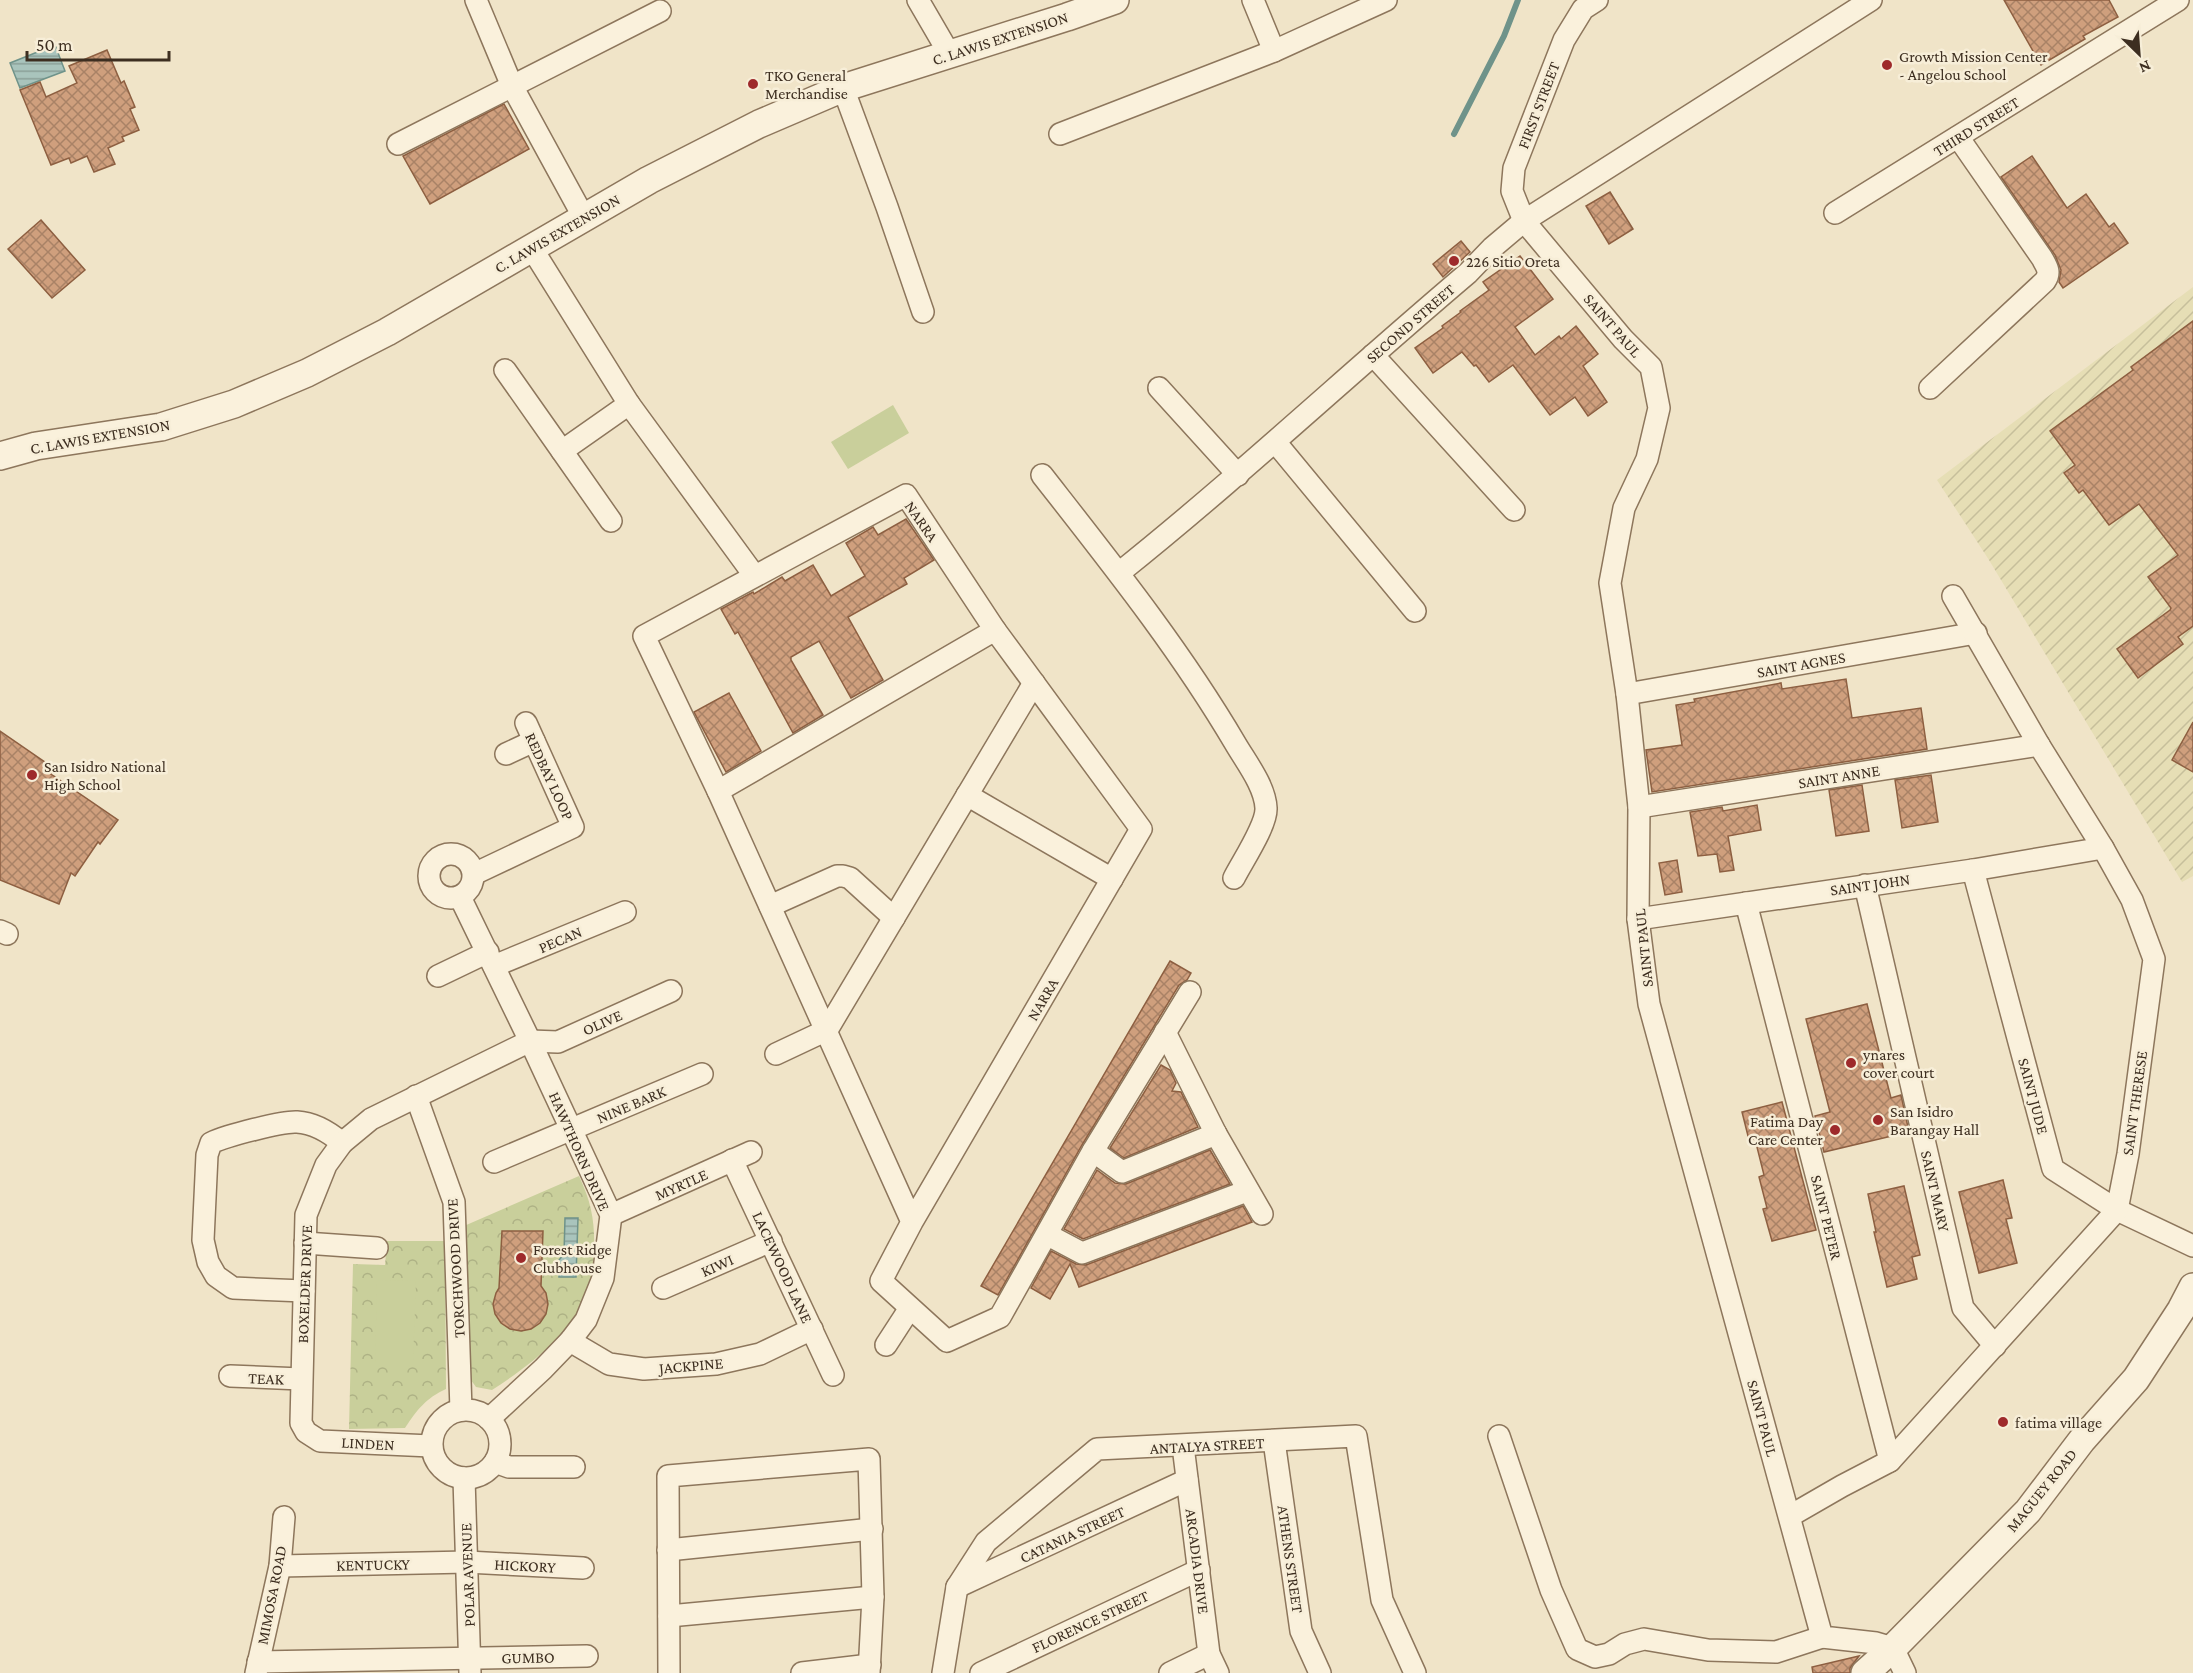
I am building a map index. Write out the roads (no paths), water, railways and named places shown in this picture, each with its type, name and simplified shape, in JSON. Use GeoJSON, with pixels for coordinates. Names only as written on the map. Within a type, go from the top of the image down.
{"type":"FeatureCollection","features":[{"type":"Feature","properties":{"kind":"street"},"geometry":{"type":"LineString","coordinates":[[476,0],[512,86],[584,216]]}},
{"type":"Feature","properties":{"kind":"street"},"geometry":{"type":"LineString","coordinates":[[918,0],[950,55]]}},
{"type":"Feature","properties":{"kind":"street","name":"C. LAWIS EXTENSION"},"geometry":{"type":"LineString","coordinates":[[0,456],[36,446],[161,428],[234,404],[307,373],[387,332],[584,216],[759,124],[843,88],[1115,0]]}},
{"type":"Feature","properties":{"kind":"street"},"geometry":{"type":"LineString","coordinates":[[1253,0],[1274,51]]}},
{"type":"Feature","properties":{"kind":"street"},"geometry":{"type":"LineString","coordinates":[[1060,134],[1274,51],[1386,0]]}},
{"type":"Feature","properties":{"kind":"street","name":"FIRST STREET"},"geometry":{"type":"LineString","coordinates":[[1524,221],[1512,191],[1514,168],[1564,40],[1583,9],[1598,0]]}},
{"type":"Feature","properties":{"kind":"street","name":"SECOND STREET"},"geometry":{"type":"LineString","coordinates":[[1119,573],[1276,443],[1524,221],[1871,0]]}},
{"type":"Feature","properties":{"kind":"street","name":"THIRD STREET"},"geometry":{"type":"LineString","coordinates":[[1836,213],[2178,0]]}},
{"type":"Feature","properties":{"kind":"street"},"geometry":{"type":"LineString","coordinates":[[398,144],[660,11]]}},
{"type":"Feature","properties":{"kind":"street"},"geometry":{"type":"LineString","coordinates":[[843,88],[923,312]]}},
{"type":"Feature","properties":{"kind":"street"},"geometry":{"type":"LineString","coordinates":[[1930,388],[2049,275],[2049,270],[2042,258],[1958,137]]}},
{"type":"Feature","properties":{"kind":"street","name":"SAINT PAUL"},"geometry":{"type":"LineString","coordinates":[[1524,221],[1623,339],[1651,367],[1659,408],[1647,459],[1624,508],[1610,583],[1627,694],[1639,807],[1638,919],[1649,1004],[1822,1637]]}},
{"type":"Feature","properties":{"kind":"street"},"geometry":{"type":"LineString","coordinates":[[531,247],[629,404],[754,575]]}},
{"type":"Feature","properties":{"kind":"street"},"geometry":{"type":"LineString","coordinates":[[1373,355],[1514,510]]}},
{"type":"Feature","properties":{"kind":"street"},"geometry":{"type":"LineString","coordinates":[[505,370],[611,521]]}},
{"type":"Feature","properties":{"kind":"street"},"geometry":{"type":"LineString","coordinates":[[1159,388],[1238,475]]}},
{"type":"Feature","properties":{"kind":"street"},"geometry":{"type":"LineString","coordinates":[[562,451],[629,404]]}},
{"type":"Feature","properties":{"kind":"street"},"geometry":{"type":"LineString","coordinates":[[1276,443],[1415,611]]}},
{"type":"Feature","properties":{"kind":"street"},"geometry":{"type":"LineString","coordinates":[[1042,475],[1119,573],[1219,716],[1261,788],[1266,810],[1264,823],[1234,878]]}},
{"type":"Feature","properties":{"kind":"street","name":"NARRA"},"geometry":{"type":"LineString","coordinates":[[906,495],[995,630],[1141,829],[912,1222],[718,791],[644,636],[906,495]]}},
{"type":"Feature","properties":{"kind":"street","name":"SAINT THERESE"},"geometry":{"type":"LineString","coordinates":[[1953,596],[2132,900],[2154,959],[2128,1154],[2118,1210]]}},
{"type":"Feature","properties":{"kind":"street"},"geometry":{"type":"LineString","coordinates":[[718,791],[995,630]]}},
{"type":"Feature","properties":{"kind":"street","name":"SAINT AGNES"},"geometry":{"type":"LineString","coordinates":[[1627,694],[1976,633]]}},
{"type":"Feature","properties":{"kind":"street"},"geometry":{"type":"LineString","coordinates":[[776,1054],[827,1030],[1034,683]]}},
{"type":"Feature","properties":{"kind":"street","name":"REDBAY LOOP"},"geometry":{"type":"LineString","coordinates":[[474,874],[573,827],[530,732],[506,754]]}},
{"type":"Feature","properties":{"kind":"street","name":"SAINT ANNE"},"geometry":{"type":"LineString","coordinates":[[1639,807],[2039,745]]}},
{"type":"Feature","properties":{"kind":"street"},"geometry":{"type":"LineString","coordinates":[[967,795],[1112,879]]}},
{"type":"Feature","properties":{"kind":"street","name":"SAINT JOHN"},"geometry":{"type":"LineString","coordinates":[[1638,919],[1973,870],[2103,848]]}},
{"type":"Feature","properties":{"kind":"street"},"geometry":{"type":"LineString","coordinates":[[450,854],[466,859],[474,874],[467,892],[452,899],[435,892],[428,877],[434,861],[450,854]]}},
{"type":"Feature","properties":{"kind":"street","name":"SAINT JUDE"},"geometry":{"type":"LineString","coordinates":[[1973,870],[2054,1169],[2118,1210],[2193,1246]]}},
{"type":"Feature","properties":{"kind":"street"},"geometry":{"type":"LineString","coordinates":[[770,906],[840,875],[850,878],[894,918]]}},
{"type":"Feature","properties":{"kind":"street","name":"SAINT MARY"},"geometry":{"type":"LineString","coordinates":[[1865,885],[1963,1308],[1995,1346]]}},
{"type":"Feature","properties":{"kind":"street","name":"HAWTHORN DRIVE"},"geometry":{"type":"LineString","coordinates":[[460,897],[530,1041],[610,1215],[603,1278],[586,1320],[570,1341],[489,1419]]}},
{"type":"Feature","properties":{"kind":"street","name":"SAINT PETER"},"geometry":{"type":"LineString","coordinates":[[1746,903],[1890,1461]]}},
{"type":"Feature","properties":{"kind":"street","name":"PECAN"},"geometry":{"type":"LineString","coordinates":[[438,976],[625,912]]}},
{"type":"Feature","properties":{"kind":"street","name":"OLIVE"},"geometry":{"type":"LineString","coordinates":[[530,1041],[558,1042],[671,991]]}},
{"type":"Feature","properties":{"kind":"street"},"geometry":{"type":"LineString","coordinates":[[912,1222],[881,1281],[947,1341],[1000,1317],[1093,1151],[1190,992]]}},
{"type":"Feature","properties":{"kind":"street"},"geometry":{"type":"LineString","coordinates":[[1165,1032],[1216,1134],[1262,1214]]}},
{"type":"Feature","properties":{"kind":"street","name":"BOXELDER DRIVE"},"geometry":{"type":"LineString","coordinates":[[306,1432],[301,1423],[301,1379],[306,1215],[326,1165],[342,1143],[371,1119],[530,1041]]}},
{"type":"Feature","properties":{"kind":"street","name":"NINE BARK"},"geometry":{"type":"LineString","coordinates":[[494,1161],[702,1074]]}},
{"type":"Feature","properties":{"kind":"street","name":"TORCHWOOD DRIVE"},"geometry":{"type":"LineString","coordinates":[[416,1096],[454,1202],[461,1410]]}},
{"type":"Feature","properties":{"kind":"street"},"geometry":{"type":"LineString","coordinates":[[304,1291],[233,1288],[216,1276],[208,1262],[203,1240],[207,1155],[212,1143],[224,1137],[296,1122],[323,1129],[342,1143]]}},
{"type":"Feature","properties":{"kind":"street"},"geometry":{"type":"LineString","coordinates":[[1093,1151],[1122,1172],[1216,1134]]}},
{"type":"Feature","properties":{"kind":"street","name":"MYRTLE"},"geometry":{"type":"LineString","coordinates":[[610,1215],[742,1156]]}},
{"type":"Feature","properties":{"kind":"street","name":"LACEWOOD LANE"},"geometry":{"type":"LineString","coordinates":[[742,1156],[771,1241],[833,1375]]}},
{"type":"Feature","properties":{"kind":"street"},"geometry":{"type":"LineString","coordinates":[[1048,1235],[1082,1253],[1247,1191]]}},
{"type":"Feature","properties":{"kind":"street"},"geometry":{"type":"LineString","coordinates":[[1790,1516],[1842,1485],[1890,1461],[2118,1210]]}},
{"type":"Feature","properties":{"kind":"street","name":"KIWI"},"geometry":{"type":"LineString","coordinates":[[663,1288],[771,1241]]}},
{"type":"Feature","properties":{"kind":"street"},"geometry":{"type":"LineString","coordinates":[[305,1243],[377,1248]]}},
{"type":"Feature","properties":{"kind":"street","name":"MAGUEY ROAD"},"geometry":{"type":"LineString","coordinates":[[1864,1673],[1893,1648],[2028,1512],[2082,1440],[2136,1379],[2181,1310],[2193,1287]]}},
{"type":"Feature","properties":{"kind":"street"},"geometry":{"type":"LineString","coordinates":[[886,1345],[910,1308]]}},
{"type":"Feature","properties":{"kind":"street","name":"JACKPINE"},"geometry":{"type":"LineString","coordinates":[[570,1341],[609,1364],[644,1369],[716,1364],[760,1354],[812,1329]]}},
{"type":"Feature","properties":{"kind":"street","name":"TEAK"},"geometry":{"type":"LineString","coordinates":[[230,1376],[301,1379]]}},
{"type":"Feature","properties":{"kind":"street"},"geometry":{"type":"LineString","coordinates":[[461,1410],[476,1411],[489,1419],[497,1428],[500,1440],[495,1462],[487,1471],[464,1478],[452,1475],[442,1468],[435,1458],[432,1446],[433,1434],[439,1422],[449,1414],[461,1410]]}},
{"type":"Feature","properties":{"kind":"street","name":"LINDEN"},"geometry":{"type":"LineString","coordinates":[[306,1432],[320,1441],[432,1446]]}},
{"type":"Feature","properties":{"kind":"street","name":"ANTALYA STREET"},"geometry":{"type":"LineString","coordinates":[[944,1673],[957,1587],[986,1542],[1096,1449],[1274,1442],[1356,1436],[1382,1600],[1416,1673]]}},
{"type":"Feature","properties":{"kind":"street"},"geometry":{"type":"LineString","coordinates":[[1499,1436],[1551,1590],[1577,1649],[1595,1657],[1609,1654],[1625,1644],[1644,1639],[1708,1650],[1776,1652],[1822,1637],[1876,1643],[1893,1648],[1905,1673]]}},
{"type":"Feature","properties":{"kind":"street","name":"ATHENS STREET"},"geometry":{"type":"LineString","coordinates":[[1274,1442],[1301,1631],[1320,1673]]}},
{"type":"Feature","properties":{"kind":"street","name":"ARCADIA DRIVE"},"geometry":{"type":"LineString","coordinates":[[1184,1446],[1199,1570],[1214,1663]]}},
{"type":"Feature","properties":{"kind":"street"},"geometry":{"type":"LineString","coordinates":[[669,1673],[668,1476],[869,1459],[873,1597],[869,1669],[802,1673]]}},
{"type":"Feature","properties":{"kind":"street"},"geometry":{"type":"LineString","coordinates":[[495,1462],[509,1467],[574,1467]]}},
{"type":"Feature","properties":{"kind":"street","name":"POLAR AVENUE"},"geometry":{"type":"LineString","coordinates":[[464,1478],[470,1665]]}},
{"type":"Feature","properties":{"kind":"street","name":"CATANIA STREET"},"geometry":{"type":"LineString","coordinates":[[957,1587],[1187,1480]]}},
{"type":"Feature","properties":{"kind":"street","name":"MIMOSA ROAD"},"geometry":{"type":"LineString","coordinates":[[257,1668],[280,1566],[284,1516]]}},
{"type":"Feature","properties":{"kind":"street"},"geometry":{"type":"LineString","coordinates":[[669,1550],[872,1529]]}},
{"type":"Feature","properties":{"kind":"street","name":"KENTUCKY"},"geometry":{"type":"LineString","coordinates":[[280,1566],[467,1562]]}},
{"type":"Feature","properties":{"kind":"street","name":"HICKORY"},"geometry":{"type":"LineString","coordinates":[[467,1562],[583,1568]]}},
{"type":"Feature","properties":{"kind":"street","name":"FLORENCE STREET"},"geometry":{"type":"LineString","coordinates":[[981,1673],[1199,1570]]}},
{"type":"Feature","properties":{"kind":"street"},"geometry":{"type":"LineString","coordinates":[[669,1616],[873,1597]]}},
{"type":"Feature","properties":{"kind":"street","name":"GUMBO"},"geometry":{"type":"LineString","coordinates":[[257,1668],[470,1665],[586,1656]]}},
{"type":"Feature","properties":{"kind":"street"},"geometry":{"type":"LineString","coordinates":[[1170,1673],[1214,1663]]}},
{"type":"Feature","properties":{"kind":"water"},"geometry":{"type":"Polygon","coordinates":[[[55,45],[65,71],[20,88],[10,63],[55,45]]]}},
{"type":"Feature","properties":{"kind":"water"},"geometry":{"type":"Polygon","coordinates":[[[565,1218],[578,1218],[576,1277],[559,1277],[559,1260],[564,1254],[565,1218]]]}},
{"type":"Feature","properties":{"kind":"waterway"},"geometry":{"type":"LineString","coordinates":[[1454,134],[1504,36],[1518,0]]}},
{"type":"Feature","properties":{"kind":"place","name":"Growth Mission Center - Angelou School"},"geometry":{"type":"Point","coordinates":[1887,65]}},
{"type":"Feature","properties":{"kind":"place","name":"TKO General Merchandise"},"geometry":{"type":"Point","coordinates":[753,84]}},
{"type":"Feature","properties":{"kind":"place","name":"226 Sitio Oreta"},"geometry":{"type":"Point","coordinates":[1454,261]}},
{"type":"Feature","properties":{"kind":"place","name":"San Isidro National High School"},"geometry":{"type":"Point","coordinates":[32,775]}},
{"type":"Feature","properties":{"kind":"place","name":"ynares cover court"},"geometry":{"type":"Point","coordinates":[1851,1063]}},
{"type":"Feature","properties":{"kind":"place","name":"San Isidro Barangay Hall"},"geometry":{"type":"Point","coordinates":[1878,1120]}},
{"type":"Feature","properties":{"kind":"place","name":"Fatima Day Care Center"},"geometry":{"type":"Point","coordinates":[1835,1130]}},
{"type":"Feature","properties":{"kind":"place","name":"Forest Ridge Clubhouse"},"geometry":{"type":"Point","coordinates":[521,1258]}},
{"type":"Feature","properties":{"kind":"place","name":"fatima village"},"geometry":{"type":"Point","coordinates":[2003,1422]}}]}
